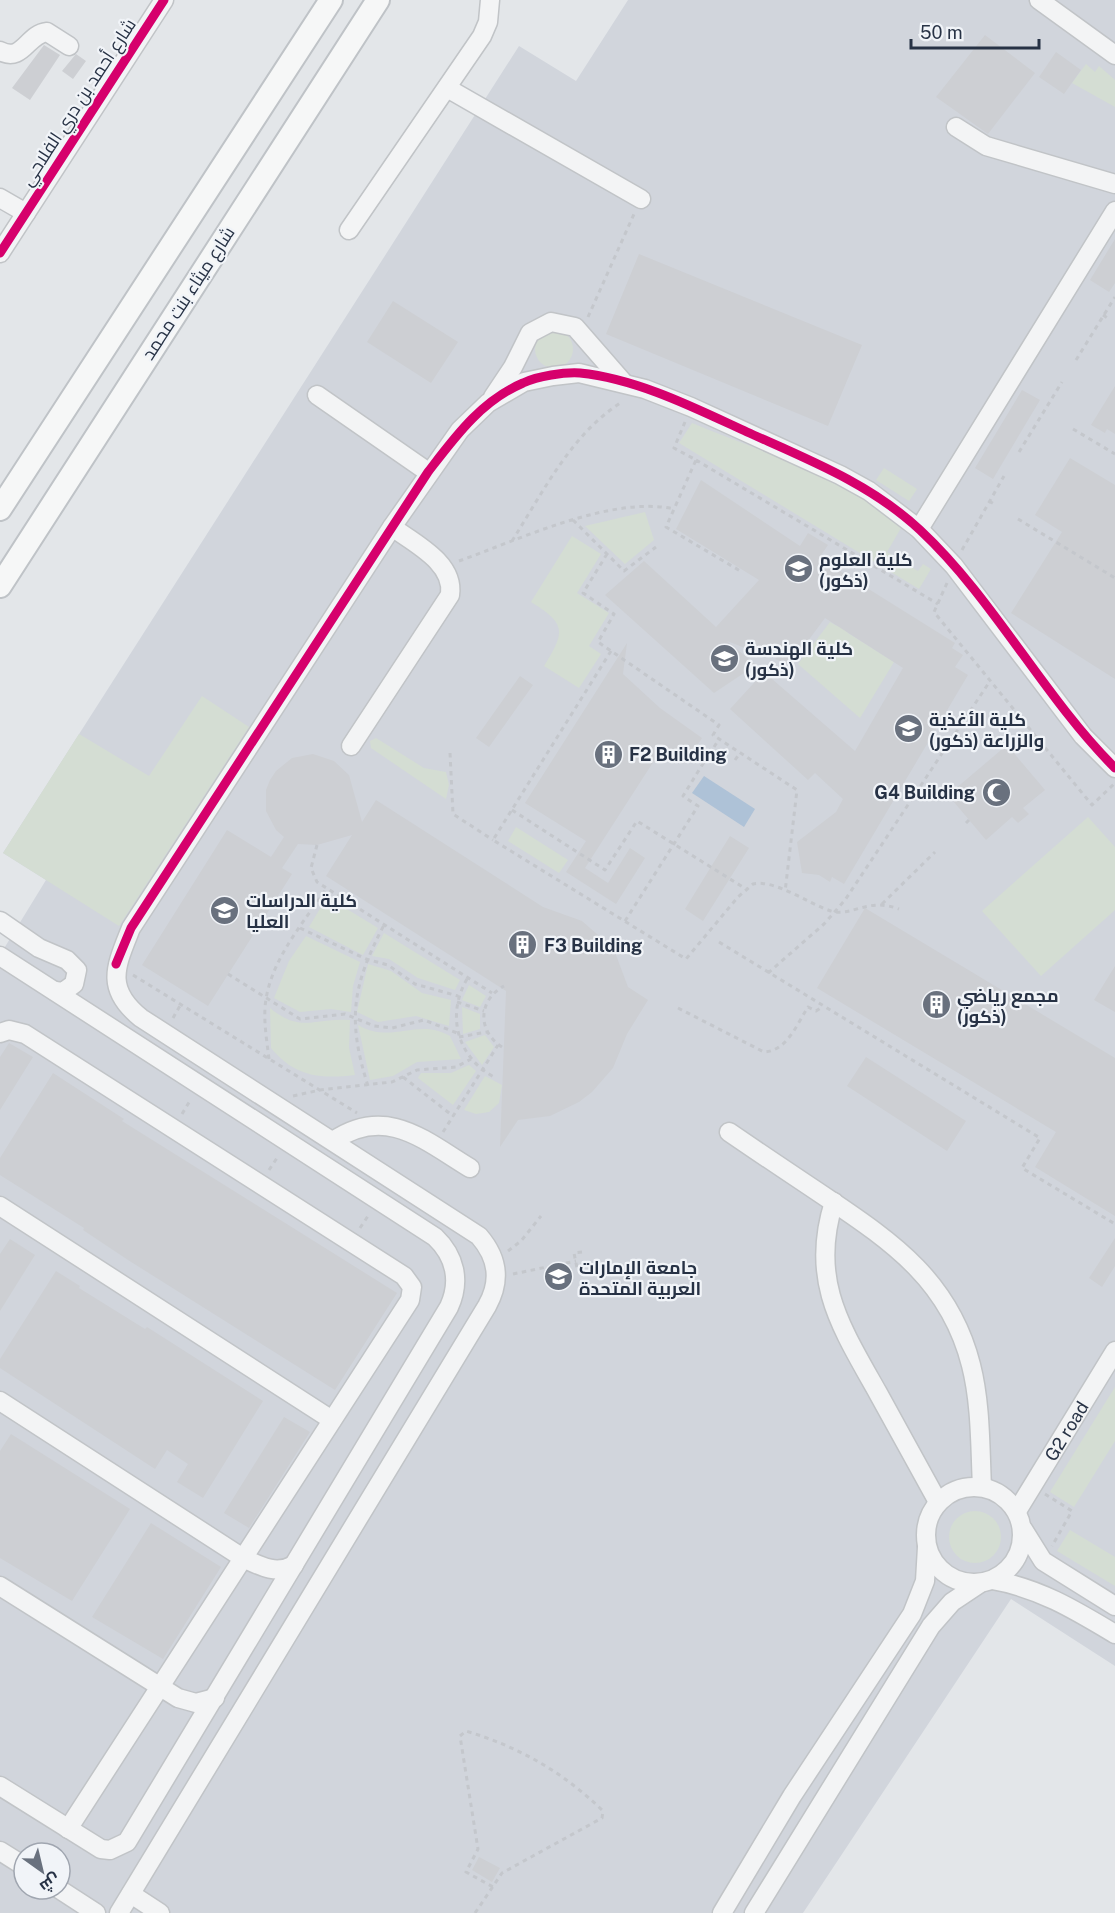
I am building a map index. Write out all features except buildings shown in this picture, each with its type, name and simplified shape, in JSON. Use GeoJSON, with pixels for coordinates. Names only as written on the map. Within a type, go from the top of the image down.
{"type":"FeatureCollection","features":[{"type":"Feature","properties":{"kind":"main road"},"geometry":{"type":"LineString","coordinates":[[0,509],[331,0]]}},
{"type":"Feature","properties":{"kind":"main road","name":"شارع ميثاء بنت محمد"},"geometry":{"type":"LineString","coordinates":[[0,586],[378,1]]}},
{"type":"Feature","properties":{"kind":"street","name":"شارع أحمد بن دري الفلاحي"},"geometry":{"type":"LineString","coordinates":[[0,253],[164,0]]}},
{"type":"Feature","properties":{"kind":"street"},"geometry":{"type":"LineString","coordinates":[[349,230],[482,36],[488,22],[490,0]]}},
{"type":"Feature","properties":{"kind":"street"},"geometry":{"type":"LineString","coordinates":[[1039,0],[1115,56]]}},
{"type":"Feature","properties":{"kind":"street"},"geometry":{"type":"LineString","coordinates":[[0,51],[13,54],[20,52],[34,37],[47,32],[69,46]]}},
{"type":"Feature","properties":{"kind":"street"},"geometry":{"type":"LineString","coordinates":[[447,88],[641,199]]}},
{"type":"Feature","properties":{"kind":"street"},"geometry":{"type":"LineString","coordinates":[[956,127],[986,146],[1115,184]]}},
{"type":"Feature","properties":{"kind":"street"},"geometry":{"type":"LineString","coordinates":[[0,198],[26,213]]}},
{"type":"Feature","properties":{"kind":"street"},"geometry":{"type":"LineString","coordinates":[[919,529],[1115,211]]}},
{"type":"Feature","properties":{"kind":"street"},"geometry":{"type":"LineString","coordinates":[[125,1903],[487,1306],[496,1277],[493,1257],[479,1236],[129,1008],[115,980],[116,964],[131,928],[428,472],[460,430],[488,403],[513,367],[526,340],[536,327],[560,322],[581,333],[623,382]]}},
{"type":"Feature","properties":{"kind":"street"},"geometry":{"type":"LineString","coordinates":[[488,403],[524,382],[553,376],[579,373],[623,382],[691,407],[840,475],[869,491],[919,529],[954,566],[1083,736],[1115,768]]}},
{"type":"Feature","properties":{"kind":"street"},"geometry":{"type":"LineString","coordinates":[[317,395],[428,472]]}},
{"type":"Feature","properties":{"kind":"street"},"geometry":{"type":"LineString","coordinates":[[351,746],[447,601],[451,587],[444,567],[392,527]]}},
{"type":"Feature","properties":{"kind":"street"},"geometry":{"type":"LineString","coordinates":[[0,921],[39,948],[73,964],[77,970],[75,984],[69,990],[55,991]]}},
{"type":"Feature","properties":{"kind":"street"},"geometry":{"type":"LineString","coordinates":[[0,956],[161,1062],[262,1123],[420,1226],[441,1243],[450,1257],[456,1282],[449,1307],[127,1842],[119,1848],[101,1849],[0,1786]]}},
{"type":"Feature","properties":{"kind":"street"},"geometry":{"type":"LineString","coordinates":[[0,1033],[9,1030],[25,1034],[404,1276],[412,1287],[410,1300],[68,1829]]}},
{"type":"Feature","properties":{"kind":"street"},"geometry":{"type":"LineString","coordinates":[[333,1141],[354,1129],[377,1125],[404,1129],[470,1168]]}},
{"type":"Feature","properties":{"kind":"street"},"geometry":{"type":"LineString","coordinates":[[729,1132],[882,1235],[916,1265],[944,1302],[955,1322],[971,1365],[976,1387],[982,1487]]}},
{"type":"Feature","properties":{"kind":"street"},"geometry":{"type":"LineString","coordinates":[[834,1203],[824,1252],[831,1302],[844,1333],[938,1502]]}},
{"type":"Feature","properties":{"kind":"street"},"geometry":{"type":"LineString","coordinates":[[0,1206],[332,1420]]}},
{"type":"Feature","properties":{"kind":"street","name":"G2 road"},"geometry":{"type":"LineString","coordinates":[[1017,1511],[1115,1351]]}},
{"type":"Feature","properties":{"kind":"street"},"geometry":{"type":"LineString","coordinates":[[0,1401],[243,1558],[272,1569],[288,1569],[294,1565]]}},
{"type":"Feature","properties":{"kind":"street"},"geometry":{"type":"LineString","coordinates":[[722,1913],[792,1796],[912,1614],[924,1581],[926,1531],[930,1515],[938,1502],[951,1492],[966,1487],[982,1487],[1008,1500],[1017,1511],[1023,1529],[1043,1561],[1115,1606]]}},
{"type":"Feature","properties":{"kind":"street"},"geometry":{"type":"LineString","coordinates":[[754,1913],[931,1626],[952,1602],[1004,1574],[1016,1560],[1023,1542],[1023,1529]]}},
{"type":"Feature","properties":{"kind":"street"},"geometry":{"type":"LineString","coordinates":[[927,1547],[932,1560],[952,1579],[1014,1584],[1043,1593],[1115,1634]]}},
{"type":"Feature","properties":{"kind":"street"},"geometry":{"type":"LineString","coordinates":[[0,1586],[187,1702],[196,1703],[215,1698]]}},
{"type":"Feature","properties":{"kind":"street"},"geometry":{"type":"LineString","coordinates":[[72,1897],[96,1913]]}},
{"type":"Feature","properties":{"kind":"street"},"geometry":{"type":"LineString","coordinates":[[125,1903],[142,1913]]}},
{"type":"Feature","properties":{"kind":"street"},"geometry":{"type":"LineString","coordinates":[[125,1903],[160,1913]]}},
{"type":"Feature","properties":{"kind":"path"},"geometry":{"type":"LineString","coordinates":[[581,333],[641,199]]}},
{"type":"Feature","properties":{"kind":"path"},"geometry":{"type":"LineString","coordinates":[[1076,360],[1115,297]]}},
{"type":"Feature","properties":{"kind":"path"},"geometry":{"type":"LineString","coordinates":[[1103,315],[1109,319]]}},
{"type":"Feature","properties":{"kind":"path"},"geometry":{"type":"LineString","coordinates":[[1019,452],[1062,382]]}},
{"type":"Feature","properties":{"kind":"path"},"geometry":{"type":"LineString","coordinates":[[511,543],[580,438],[603,415],[645,389]]}},
{"type":"Feature","properties":{"kind":"path"},"geometry":{"type":"LineString","coordinates":[[691,407],[674,448],[938,604]]}},
{"type":"Feature","properties":{"kind":"path"},"geometry":{"type":"LineString","coordinates":[[1044,411],[1049,414]]}},
{"type":"Feature","properties":{"kind":"path"},"geometry":{"type":"LineString","coordinates":[[1074,429],[1115,454]]}},
{"type":"Feature","properties":{"kind":"path"},"geometry":{"type":"LineString","coordinates":[[696,460],[666,527],[742,572]]}},
{"type":"Feature","properties":{"kind":"path"},"geometry":{"type":"LineString","coordinates":[[989,501],[994,504]]}},
{"type":"Feature","properties":{"kind":"path"},"geometry":{"type":"LineString","coordinates":[[444,567],[573,520],[637,506],[674,509]]}},
{"type":"Feature","properties":{"kind":"path"},"geometry":{"type":"LineString","coordinates":[[1018,519],[1115,578]]}},
{"type":"Feature","properties":{"kind":"path"},"geometry":{"type":"LineString","coordinates":[[573,520],[624,571],[656,547]]}},
{"type":"Feature","properties":{"kind":"path"},"geometry":{"type":"LineString","coordinates":[[607,554],[583,593],[614,614],[598,642],[719,725],[713,735],[797,790],[785,892]]}},
{"type":"Feature","properties":{"kind":"path"},"geometry":{"type":"LineString","coordinates":[[493,840],[611,651]]}},
{"type":"Feature","properties":{"kind":"path"},"geometry":{"type":"LineString","coordinates":[[768,973],[824,924],[845,900],[990,681]]}},
{"type":"Feature","properties":{"kind":"path"},"geometry":{"type":"LineString","coordinates":[[714,747],[719,739]]}},
{"type":"Feature","properties":{"kind":"path"},"geometry":{"type":"LineString","coordinates":[[450,753],[453,814],[686,958],[746,889],[761,882],[833,912],[882,904],[899,909]]}},
{"type":"Feature","properties":{"kind":"path"},"geometry":{"type":"LineString","coordinates":[[735,760],[740,753]]}},
{"type":"Feature","properties":{"kind":"path"},"geometry":{"type":"LineString","coordinates":[[625,921],[698,806],[682,796],[704,762]]}},
{"type":"Feature","properties":{"kind":"path"},"geometry":{"type":"LineString","coordinates":[[512,810],[605,870],[637,821],[746,889]]}},
{"type":"Feature","properties":{"kind":"path"},"geometry":{"type":"LineString","coordinates":[[317,845],[311,862],[312,873],[317,882],[492,993]]}},
{"type":"Feature","properties":{"kind":"path"},"geometry":{"type":"LineString","coordinates":[[882,904],[935,852]]}},
{"type":"Feature","properties":{"kind":"path"},"geometry":{"type":"LineString","coordinates":[[269,1059],[265,1018],[266,1000],[276,966],[326,889]]}},
{"type":"Feature","properties":{"kind":"path"},"geometry":{"type":"LineString","coordinates":[[368,1086],[360,1062],[354,1017],[357,988],[366,959],[384,926]]}},
{"type":"Feature","properties":{"kind":"path"},"geometry":{"type":"LineString","coordinates":[[300,928],[366,959],[388,965],[422,987],[458,996]]}},
{"type":"Feature","properties":{"kind":"path"},"geometry":{"type":"LineString","coordinates":[[719,942],[822,1007],[1040,1138],[1022,1168],[1115,1224]]}},
{"type":"Feature","properties":{"kind":"path"},"geometry":{"type":"LineString","coordinates":[[116,964],[377,1125]]}},
{"type":"Feature","properties":{"kind":"path"},"geometry":{"type":"LineString","coordinates":[[228,974],[266,1000],[300,1018],[315,1018],[335,1013],[354,1017],[383,1028],[424,1020],[458,1035],[487,1032]]}},
{"type":"Feature","properties":{"kind":"path"},"geometry":{"type":"LineString","coordinates":[[467,979],[457,1001],[458,1035],[471,1059],[494,1077]]}},
{"type":"Feature","properties":{"kind":"path"},"geometry":{"type":"LineString","coordinates":[[434,1146],[482,1069],[500,1046],[487,1032],[484,1011],[492,993],[504,986]]}},
{"type":"Feature","properties":{"kind":"path"},"geometry":{"type":"LineString","coordinates":[[457,1001],[484,1011]]}},
{"type":"Feature","properties":{"kind":"path"},"geometry":{"type":"LineString","coordinates":[[678,1008],[764,1052],[774,1052],[783,1045],[808,1007],[816,1011],[822,1007]]}},
{"type":"Feature","properties":{"kind":"path"},"geometry":{"type":"LineString","coordinates":[[275,1103],[320,1089],[368,1086],[428,1068],[456,1067],[471,1059]]}},
{"type":"Feature","properties":{"kind":"path"},"geometry":{"type":"LineString","coordinates":[[403,1077],[453,1116]]}},
{"type":"Feature","properties":{"kind":"path"},"geometry":{"type":"LineString","coordinates":[[173,1128],[193,1097]]}},
{"type":"Feature","properties":{"kind":"path"},"geometry":{"type":"LineString","coordinates":[[260,1184],[281,1152]]}},
{"type":"Feature","properties":{"kind":"path"},"geometry":{"type":"LineString","coordinates":[[493,1257],[521,1241],[541,1216]]}},
{"type":"Feature","properties":{"kind":"path"},"geometry":{"type":"LineString","coordinates":[[582,1252],[574,1253],[577,1268],[584,1267]]}},
{"type":"Feature","properties":{"kind":"path"},"geometry":{"type":"LineString","coordinates":[[496,1277],[576,1262]]}},
{"type":"Feature","properties":{"kind":"path"},"geometry":{"type":"LineString","coordinates":[[1041,1492],[1072,1511],[1043,1561]]}},
{"type":"Feature","properties":{"kind":"path"},"geometry":{"type":"LineString","coordinates":[[475,1913],[493,1887],[502,1873],[602,1818],[603,1811],[568,1780],[530,1756],[466,1731],[460,1736],[478,1850],[466,1872],[493,1887]]}},
{"type":"Feature","properties":{"kind":"shaded area","name":"جامعة الإمارات العربية المتحدة"},"geometry":{"type":"Polygon","coordinates":[[[628,0],[1115,0],[1115,1666],[1011,1599],[803,1913],[0,1913],[0,955],[46,880],[3,853],[519,46],[576,81],[628,0]]]}},
{"type":"Feature","properties":{"kind":"shaded area"},"geometry":{"type":"Polygon","coordinates":[[[1086,64],[1095,72],[1099,66],[1115,80],[1115,107],[1072,83],[1086,64]]]}},
{"type":"Feature","properties":{"kind":"shaded area"},"geometry":{"type":"Polygon","coordinates":[[[554,330],[567,336],[573,349],[567,362],[554,368],[541,362],[535,349],[541,336],[554,330]]]}},
{"type":"Feature","properties":{"kind":"shaded area"},"geometry":{"type":"Polygon","coordinates":[[[692,423],[829,479],[879,510],[901,528],[887,552],[918,571],[923,564],[931,569],[919,589],[679,443],[692,423]]]}},
{"type":"Feature","properties":{"kind":"shaded area"},"geometry":{"type":"Polygon","coordinates":[[[884,468],[917,489],[909,501],[876,480],[884,468]]]}},
{"type":"Feature","properties":{"kind":"shaded area"},"geometry":{"type":"Polygon","coordinates":[[[645,512],[654,540],[625,564],[585,526],[645,512]]]}},
{"type":"Feature","properties":{"kind":"shaded area"},"geometry":{"type":"Polygon","coordinates":[[[572,536],[601,554],[577,593],[609,613],[589,646],[601,654],[579,688],[544,666],[556,645],[559,630],[551,616],[531,602],[572,536]]]}},
{"type":"Feature","properties":{"kind":"shaded area"},"geometry":{"type":"Polygon","coordinates":[[[841,620],[848,633],[894,662],[860,718],[798,664],[830,622],[837,626],[841,620]]]}},
{"type":"Feature","properties":{"kind":"shaded area"},"geometry":{"type":"Polygon","coordinates":[[[202,696],[249,727],[119,926],[3,853],[79,734],[149,776],[202,696]]]}},
{"type":"Feature","properties":{"kind":"shaded area"},"geometry":{"type":"Polygon","coordinates":[[[376,738],[424,768],[446,772],[449,785],[446,799],[371,748],[370,741],[376,738]]]}},
{"type":"Feature","properties":{"kind":"shaded area"},"geometry":{"type":"Polygon","coordinates":[[[1088,817],[1115,847],[1115,910],[1041,976],[982,911],[1088,817]]]}},
{"type":"Feature","properties":{"kind":"shaded area"},"geometry":{"type":"Polygon","coordinates":[[[516,827],[568,860],[559,873],[508,841],[516,827]]]}},
{"type":"Feature","properties":{"kind":"shaded area"},"geometry":{"type":"Polygon","coordinates":[[[327,897],[378,928],[363,955],[309,927],[327,897]]]}},
{"type":"Feature","properties":{"kind":"shaded area"},"geometry":{"type":"Polygon","coordinates":[[[384,933],[460,980],[455,990],[418,978],[389,959],[372,956],[384,933]]]}},
{"type":"Feature","properties":{"kind":"shaded area"},"geometry":{"type":"Polygon","coordinates":[[[306,936],[360,962],[353,986],[351,1012],[331,1009],[300,1012],[274,998],[289,961],[306,936]]]}},
{"type":"Feature","properties":{"kind":"shaded area"},"geometry":{"type":"Polygon","coordinates":[[[368,964],[391,971],[422,993],[451,1000],[449,1026],[416,1016],[378,1022],[357,1012],[368,964]]]}},
{"type":"Feature","properties":{"kind":"shaded area"},"geometry":{"type":"Polygon","coordinates":[[[469,985],[486,996],[480,1007],[462,1000],[469,985]]]}},
{"type":"Feature","properties":{"kind":"shaded area"},"geometry":{"type":"Polygon","coordinates":[[[462,1007],[480,1014],[480,1029],[463,1034],[462,1007]]]}},
{"type":"Feature","properties":{"kind":"shaded area"},"geometry":{"type":"Polygon","coordinates":[[[270,1008],[281,1016],[300,1022],[350,1020],[349,1048],[355,1075],[330,1077],[309,1074],[280,1058],[271,1048],[270,1008]]]}},
{"type":"Feature","properties":{"kind":"shaded area"},"geometry":{"type":"Polygon","coordinates":[[[358,1025],[382,1032],[415,1029],[438,1031],[450,1036],[461,1059],[417,1062],[393,1076],[370,1080],[358,1025]]]}},
{"type":"Feature","properties":{"kind":"shaded area"},"geometry":{"type":"Polygon","coordinates":[[[485,1035],[494,1047],[482,1065],[465,1042],[485,1035]]]}},
{"type":"Feature","properties":{"kind":"shaded area"},"geometry":{"type":"Polygon","coordinates":[[[469,1065],[476,1071],[453,1105],[418,1078],[421,1073],[451,1073],[469,1065]]]}},
{"type":"Feature","properties":{"kind":"shaded area"},"geometry":{"type":"Polygon","coordinates":[[[485,1076],[502,1085],[499,1103],[489,1112],[476,1114],[464,1110],[485,1076]]]}},
{"type":"Feature","properties":{"kind":"shaded area"},"geometry":{"type":"Polygon","coordinates":[[[1115,1387],[1115,1441],[1074,1507],[1050,1492],[1115,1387]]]}},
{"type":"Feature","properties":{"kind":"shaded area"},"geometry":{"type":"Polygon","coordinates":[[[975,1511],[985,1513],[993,1519],[999,1527],[1001,1537],[999,1547],[993,1555],[985,1561],[975,1563],[965,1561],[957,1555],[951,1547],[949,1537],[951,1527],[957,1519],[965,1513],[975,1511]]]}},
{"type":"Feature","properties":{"kind":"shaded area"},"geometry":{"type":"Polygon","coordinates":[[[1070,1530],[1115,1557],[1115,1586],[1057,1551],[1070,1530]]]}},
{"type":"Feature","properties":{"kind":"water"},"geometry":{"type":"Polygon","coordinates":[[[704,776],[755,809],[744,827],[692,793],[704,776]]]}},
{"type":"Feature","properties":{"kind":"cycle path"},"geometry":{"type":"LineString","coordinates":[[0,253],[164,0]]}},
{"type":"Feature","properties":{"kind":"cycle path"},"geometry":{"type":"LineString","coordinates":[[116,964],[131,928],[428,472],[459,433],[482,410],[508,391],[543,376],[580,373],[602,376],[645,388],[687,404],[815,463],[881,499],[920,530],[947,557],[972,586],[1065,710],[1115,768]]}},
{"type":"Feature","properties":{"kind":"place","name":"كلية العلوم (ذكور)"},"geometry":{"type":"Point","coordinates":[798,569]}},
{"type":"Feature","properties":{"kind":"place","name":"كلية الهندسة (ذكور)"},"geometry":{"type":"Point","coordinates":[724,658]}},
{"type":"Feature","properties":{"kind":"place","name":"كلية الأغذية والزراعة (ذكور)"},"geometry":{"type":"Point","coordinates":[908,729]}},
{"type":"Feature","properties":{"kind":"place","name":"F2 Building"},"geometry":{"type":"Point","coordinates":[608,754]}},
{"type":"Feature","properties":{"kind":"place","name":"G4 Building"},"geometry":{"type":"Point","coordinates":[996,792]}},
{"type":"Feature","properties":{"kind":"place","name":"كلية الدراسات العليا"},"geometry":{"type":"Point","coordinates":[225,910]}},
{"type":"Feature","properties":{"kind":"place","name":"F3 Building"},"geometry":{"type":"Point","coordinates":[523,945]}},
{"type":"Feature","properties":{"kind":"place","name":"مجمع رياضي (ذكور)"},"geometry":{"type":"Point","coordinates":[936,1005]}},
{"type":"Feature","properties":{"kind":"place","name":"جامعة الإمارات العربية المتحدة"},"geometry":{"type":"Point","coordinates":[558,1277]}}]}
